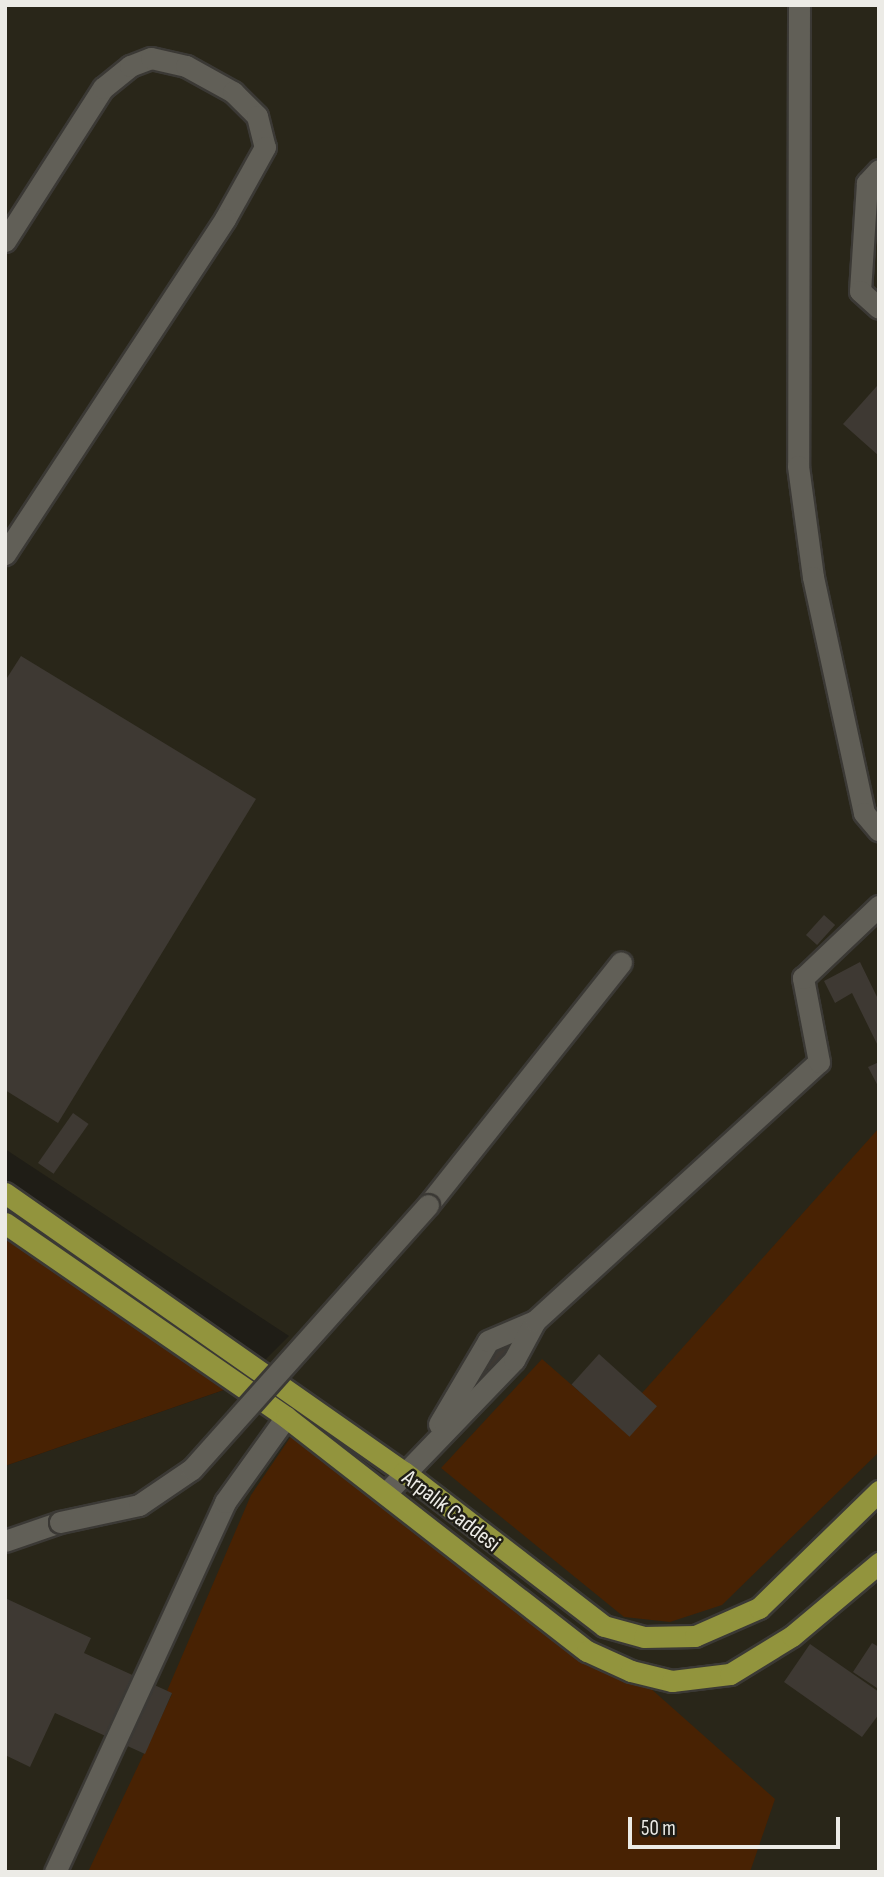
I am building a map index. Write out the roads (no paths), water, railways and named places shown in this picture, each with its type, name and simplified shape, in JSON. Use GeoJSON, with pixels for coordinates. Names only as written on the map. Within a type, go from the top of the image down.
{"type":"FeatureCollection","features":[{"type":"Feature","properties":{"kind":"main road"},"geometry":{"type":"LineString","coordinates":[[5,1193],[404,1472],[604,1626],[644,1637],[695,1636],[759,1608],[879,1491]]}},
{"type":"Feature","properties":{"kind":"main road","name":"Arpalık Caddesi"},"geometry":{"type":"LineString","coordinates":[[5,1223],[286,1417],[587,1651],[672,1681],[730,1674],[792,1636],[879,1563]]}},
{"type":"Feature","properties":{"kind":"street"},"geometry":{"type":"LineString","coordinates":[[799,5],[798,466],[813,578],[861,800],[879,831]]}},
{"type":"Feature","properties":{"kind":"street"},"geometry":{"type":"LineString","coordinates":[[5,241],[103,88],[130,66],[151,58],[186,66],[233,92],[257,116],[265,147],[225,219],[5,554]]}},
{"type":"Feature","properties":{"kind":"street"},"geometry":{"type":"LineString","coordinates":[[879,170],[867,183],[860,291],[879,308]]}},
{"type":"Feature","properties":{"kind":"street"},"geometry":{"type":"LineString","coordinates":[[421,1452],[488,1341],[535,1321],[819,1062],[803,978],[879,906]]}},
{"type":"Feature","properties":{"kind":"street"},"geometry":{"type":"LineString","coordinates":[[5,1541],[139,1505],[192,1469],[361,1285],[621,962]]}},
{"type":"Feature","properties":{"kind":"street"},"geometry":{"type":"LineString","coordinates":[[386,1493],[421,1452],[514,1360],[535,1321]]}},
{"type":"Feature","properties":{"kind":"street"},"geometry":{"type":"LineString","coordinates":[[55,1872],[225,1502],[286,1417]]}}]}
